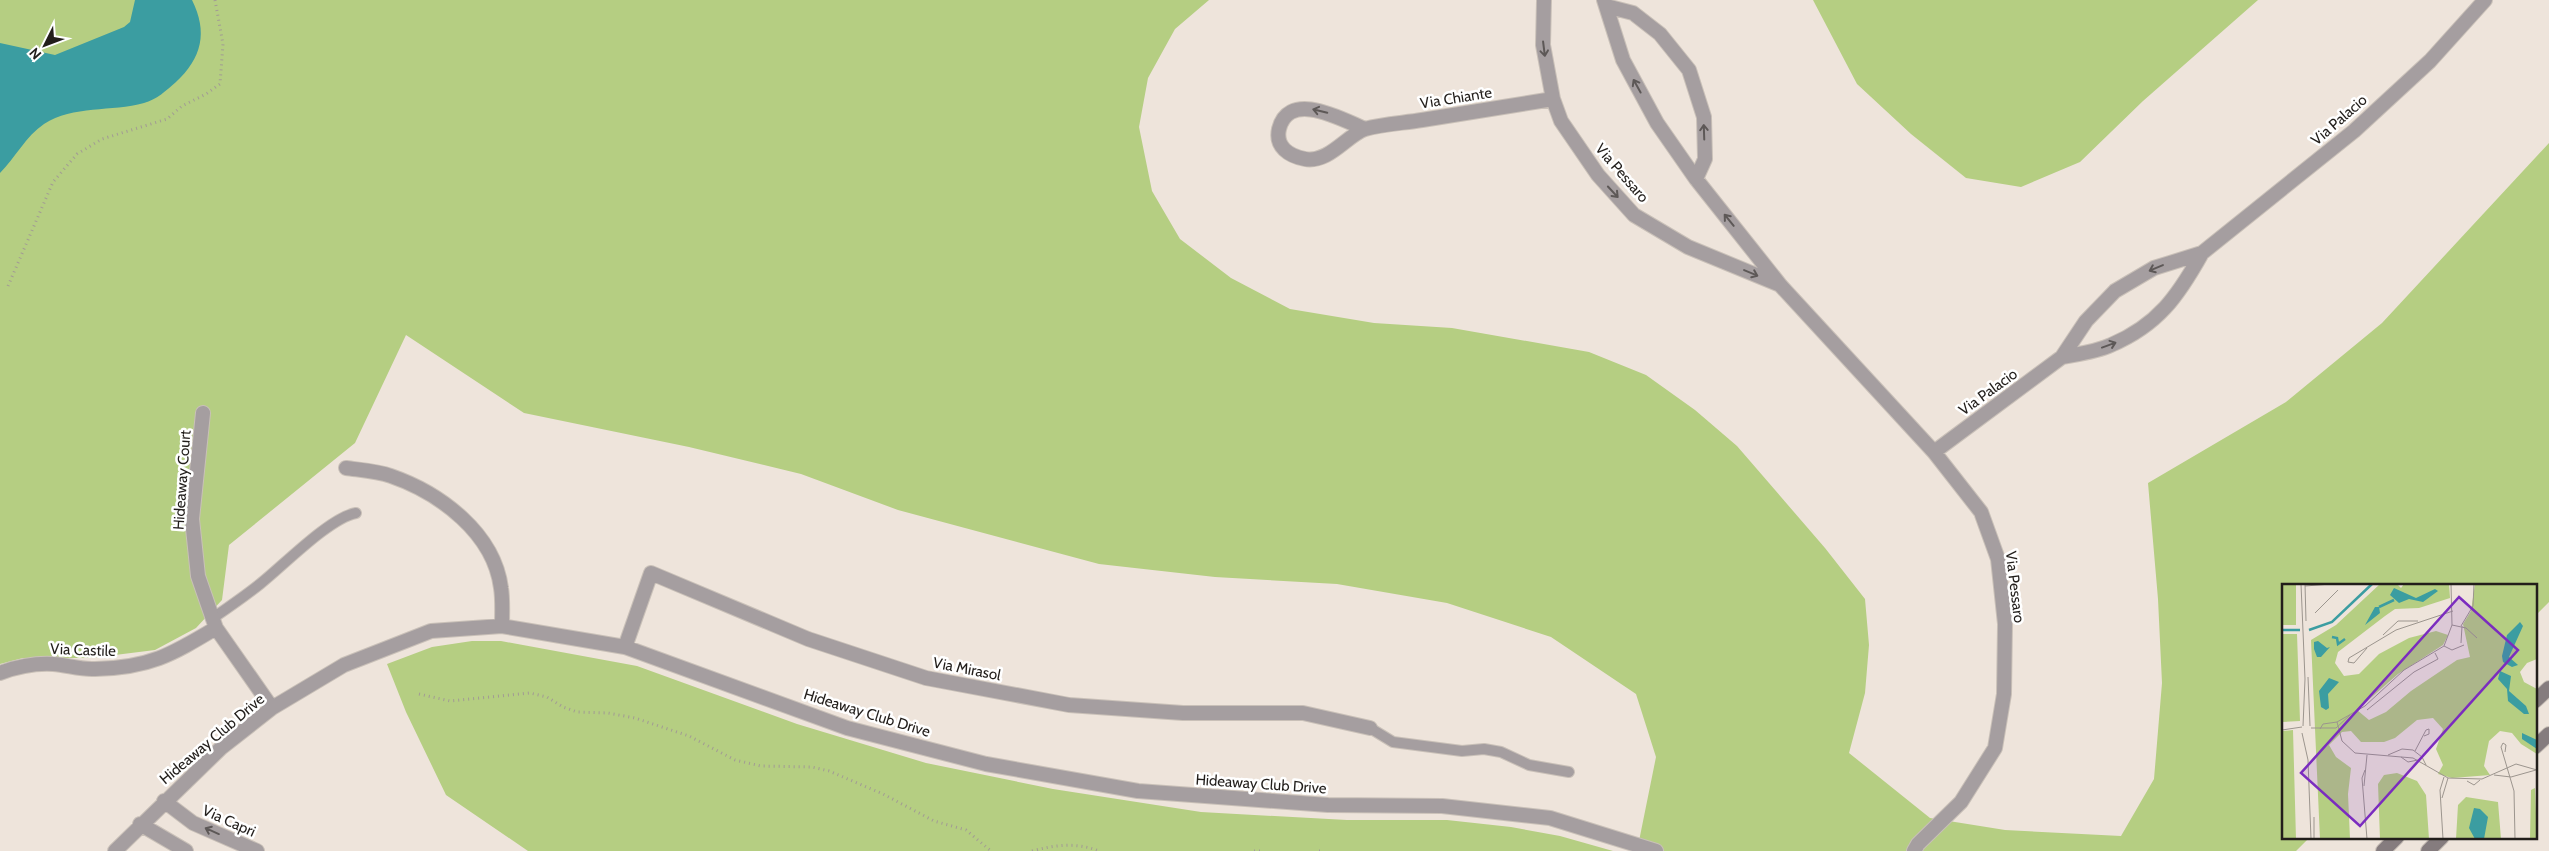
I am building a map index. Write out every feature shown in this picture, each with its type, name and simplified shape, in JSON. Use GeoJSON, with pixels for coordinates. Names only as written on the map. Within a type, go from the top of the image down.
{"type":"FeatureCollection","features":[{"type":"Feature","properties":{"kind":"main road"},"geometry":{"type":"LineString","coordinates":[[2536,700],[2549,688]]}},
{"type":"Feature","properties":{"kind":"main road"},"geometry":{"type":"LineString","coordinates":[[2536,746],[2549,734]]}},
{"type":"Feature","properties":{"kind":"main road"},"geometry":{"type":"LineString","coordinates":[[2383,851],[2396,838]]}},
{"type":"Feature","properties":{"kind":"main road"},"geometry":{"type":"LineString","coordinates":[[2428,851],[2441,838]]}},
{"type":"Feature","properties":{"kind":"street","name":"Via Pessaro"},"geometry":{"type":"LineString","coordinates":[[1544,0],[1543,46],[1553,99],[1560,121],[1598,175],[1634,215],[1688,246],[1781,286]]}},
{"type":"Feature","properties":{"kind":"street","name":"Via Palacio"},"geometry":{"type":"LineString","coordinates":[[2062,357],[2110,346],[2146,328],[2180,292],[2202,253],[2354,130],[2430,61],[2485,0]]}},
{"type":"Feature","properties":{"kind":"street","name":"Via Pessaro"},"geometry":{"type":"LineString","coordinates":[[1605,3],[1633,13],[1660,34],[1689,70],[1704,118],[1705,159],[1696,179]]}},
{"type":"Feature","properties":{"kind":"street","name":"Via Pessaro"},"geometry":{"type":"LineString","coordinates":[[1605,3],[1623,60],[1657,123],[1696,179],[1781,286],[1934,452],[1981,512],[1998,559],[2005,624],[2004,694],[1996,748],[1961,802],[1918,844],[1914,851]]}},
{"type":"Feature","properties":{"kind":"street","name":"Via Chiante"},"geometry":{"type":"LineString","coordinates":[[1364,130],[1322,110],[1309,109],[1295,111],[1286,118],[1280,126],[1278,141],[1283,150],[1306,159],[1329,153],[1364,130],[1553,99]]}},
{"type":"Feature","properties":{"kind":"street","name":"Via Palacio"},"geometry":{"type":"LineString","coordinates":[[1934,452],[2062,357],[2086,321],[2115,291],[2154,268],[2202,253]]}},
{"type":"Feature","properties":{"kind":"street","name":"Hideaway Court"},"geometry":{"type":"LineString","coordinates":[[203,413],[192,519],[198,576],[215,623],[272,708]]}},
{"type":"Feature","properties":{"kind":"street"},"geometry":{"type":"LineString","coordinates":[[346,468],[390,476],[436,498],[473,528],[491,553],[501,587],[502,626]]}},
{"type":"Feature","properties":{"kind":"street","name":"Via Mirasol"},"geometry":{"type":"LineString","coordinates":[[625,647],[652,573],[808,638],[926,678],[1069,705],[1183,713],[1303,713],[1370,728]]}},
{"type":"Feature","properties":{"kind":"street","name":"Via Castile"},"geometry":{"type":"LineString","coordinates":[[0,673],[16,667],[50,664],[93,669],[142,666],[174,654],[215,623]]}},
{"type":"Feature","properties":{"kind":"street","name":"Hideaway Club Drive"},"geometry":{"type":"LineString","coordinates":[[115,851],[140,824],[221,748],[272,708],[344,665],[431,631],[502,626],[625,647],[848,728],[986,764],[1138,791],[1328,805],[1442,806],[1550,818],[1656,851]]}},
{"type":"Feature","properties":{"kind":"street","name":"Via Capri"},"geometry":{"type":"LineString","coordinates":[[164,801],[193,823],[257,851]]}},
{"type":"Feature","properties":{"kind":"street"},"geometry":{"type":"LineString","coordinates":[[140,824],[186,851]]}},
{"type":"Feature","properties":{"kind":"lane","name":"Via Castile"},"geometry":{"type":"LineString","coordinates":[[215,623],[329,527],[345,515],[356,513]]}},
{"type":"Feature","properties":{"kind":"lane"},"geometry":{"type":"LineString","coordinates":[[1370,728],[1393,742],[1462,751],[1484,749],[1501,752],[1529,765],[1569,772]]}},
{"type":"Feature","properties":{"kind":"path"},"geometry":{"type":"LineString","coordinates":[[8,286],[52,182],[77,154],[102,139],[167,119],[182,106],[206,94],[220,84],[222,44],[215,0]]}},
{"type":"Feature","properties":{"kind":"path"},"geometry":{"type":"LineString","coordinates":[[420,694],[450,701],[530,693],[547,696],[563,707],[577,712],[608,713],[636,718],[689,736],[735,760],[761,766],[812,767],[830,771],[882,794],[934,821],[966,830],[991,851]]}},
{"type":"Feature","properties":{"kind":"path"},"geometry":{"type":"LineString","coordinates":[[1032,851],[1064,845],[1085,847],[1099,851]]}},
{"type":"Feature","properties":{"kind":"path"},"geometry":{"type":"LineString","coordinates":[[1254,851],[1262,851]]}},
{"type":"Feature","properties":{"kind":"green space"},"geometry":{"type":"Polygon","coordinates":[[[0,0],[1209,0],[1175,29],[1148,78],[1139,127],[1152,191],[1180,239],[1231,278],[1290,309],[1374,323],[1452,328],[1589,352],[1646,375],[1695,410],[1737,446],[1825,548],[1865,599],[1869,645],[1865,693],[1849,753],[1930,818],[2005,830],[2121,836],[2154,779],[2162,683],[2158,599],[2148,483],[2286,402],[2382,323],[2549,143],[2549,602],[2536,615],[2536,584],[2282,584],[2282,838],[2309,838],[2296,851],[1637,851],[1656,757],[1636,694],[1551,637],[1447,603],[1337,584],[1215,577],[1099,564],[898,510],[801,474],[689,447],[524,413],[406,335],[355,443],[229,545],[222,600],[196,628],[155,650],[91,658],[23,658],[0,664],[0,0]]]}},
{"type":"Feature","properties":{"kind":"green space"},"geometry":{"type":"Polygon","coordinates":[[[1813,0],[2258,0],[2143,101],[2080,162],[2021,187],[1966,178],[1911,134],[1857,84],[1813,0]]]}},
{"type":"Feature","properties":{"kind":"green space"},"geometry":{"type":"Polygon","coordinates":[[[472,641],[501,641],[637,666],[797,724],[926,763],[1053,789],[1201,812],[1347,820],[1447,820],[1511,827],[1560,836],[1613,851],[528,851],[446,795],[406,712],[387,664],[432,647],[472,641]]]}},
{"type":"Feature","properties":{"kind":"water"},"geometry":{"type":"Polygon","coordinates":[[[135,0],[192,0],[200,23],[201,34],[197,54],[185,73],[165,91],[148,102],[132,106],[80,111],[55,118],[44,124],[26,141],[0,173],[0,43],[55,55],[124,27],[130,22],[135,0]]]}}]}
